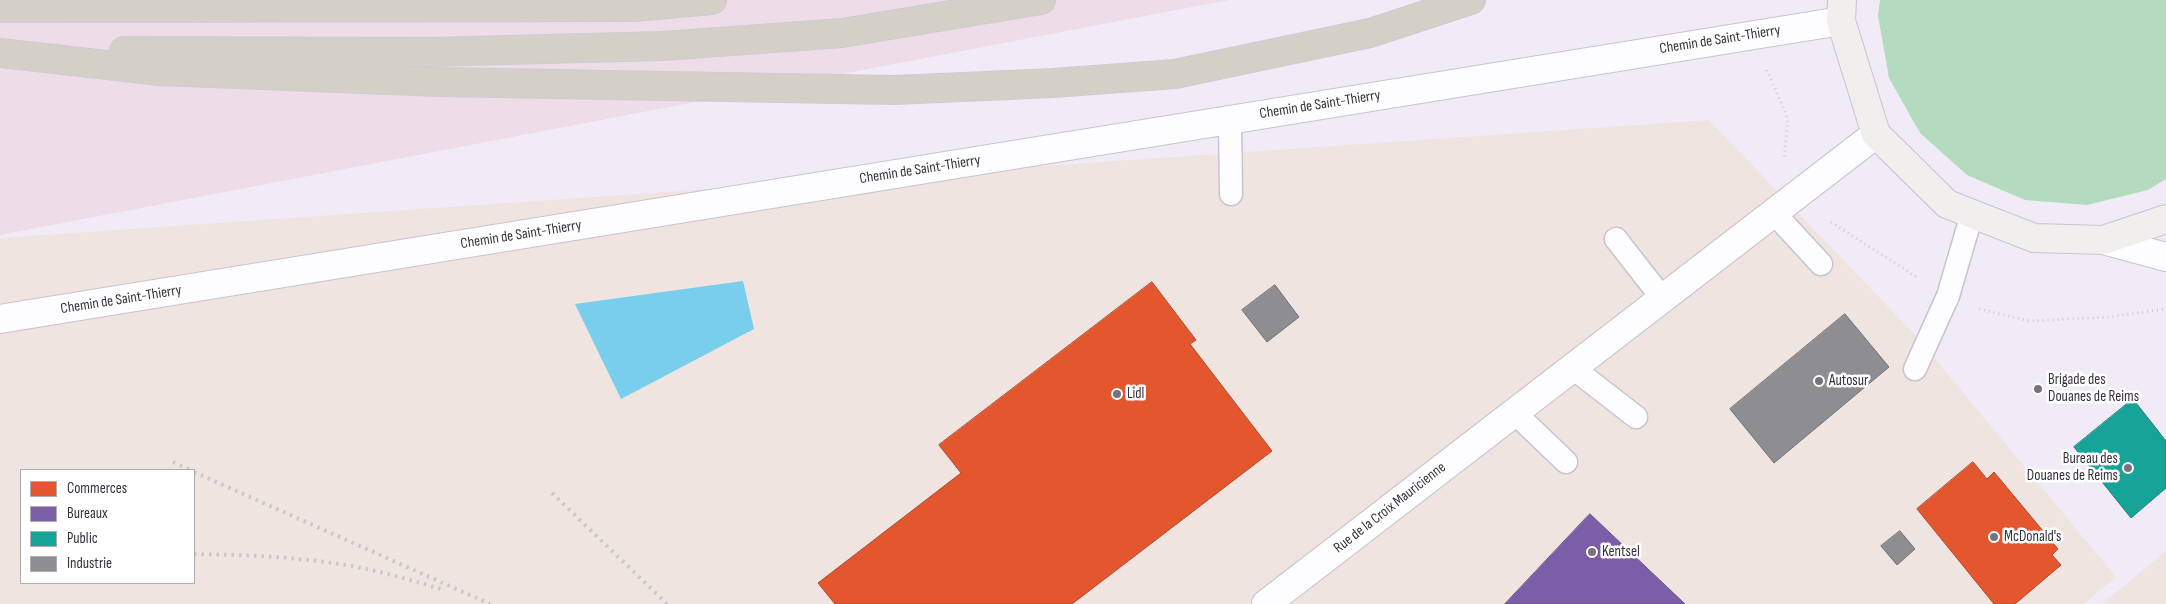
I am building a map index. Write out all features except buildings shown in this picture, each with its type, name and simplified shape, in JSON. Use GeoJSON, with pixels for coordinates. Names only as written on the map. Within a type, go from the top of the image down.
{"type":"FeatureCollection","features":[{"type":"Feature","properties":{"kind":"highway"},"geometry":{"type":"LineString","coordinates":[[0,8],[634,6],[712,0]]}},
{"type":"Feature","properties":{"kind":"highway"},"geometry":{"type":"LineString","coordinates":[[0,52],[430,52],[664,46],[842,33],[1040,0]]}},
{"type":"Feature","properties":{"kind":"highway"},"geometry":{"type":"LineString","coordinates":[[0,52],[160,70],[429,82],[895,90],[1053,83],[1175,74],[1370,33],[1471,0]]}},
{"type":"Feature","properties":{"kind":"street","name":"Chemin de Saint-Thierry"},"geometry":{"type":"LineString","coordinates":[[0,319],[1750,35],[1841,11]]}},
{"type":"Feature","properties":{"kind":"street"},"geometry":{"type":"LineString","coordinates":[[1841,11],[1876,134],[1947,204],[2034,238],[2103,240],[2166,257]]}},
{"type":"Feature","properties":{"kind":"street","name":"Rue de la Croix Mauricienne"},"geometry":{"type":"LineString","coordinates":[[1266,604],[1876,134]]}},
{"type":"Feature","properties":{"kind":"street"},"geometry":{"type":"LineString","coordinates":[[2103,240],[2166,219]]}},
{"type":"Feature","properties":{"kind":"lane"},"geometry":{"type":"LineString","coordinates":[[1230,120],[1231,194]]}},
{"type":"Feature","properties":{"kind":"lane"},"geometry":{"type":"LineString","coordinates":[[1774,213],[1820,264]]}},
{"type":"Feature","properties":{"kind":"lane"},"geometry":{"type":"LineString","coordinates":[[1915,369],[1948,296],[1972,214]]}},
{"type":"Feature","properties":{"kind":"lane"},"geometry":{"type":"LineString","coordinates":[[1616,239],[1662,298]]}},
{"type":"Feature","properties":{"kind":"lane"},"geometry":{"type":"LineString","coordinates":[[1573,368],[1636,417]]}},
{"type":"Feature","properties":{"kind":"lane"},"geometry":{"type":"LineString","coordinates":[[1515,413],[1566,462]]}},
{"type":"Feature","properties":{"kind":"path"},"geometry":{"type":"LineString","coordinates":[[1750,35],[1776,88],[1788,119],[1783,168],[1822,216],[1966,306],[2030,321],[2108,317],[2166,309]]}},
{"type":"Feature","properties":{"kind":"shaded area"},"geometry":{"type":"Polygon","coordinates":[[[0,0],[1229,0],[0,235],[0,0]]]}},
{"type":"Feature","properties":{"kind":"shaded area"},"geometry":{"type":"Polygon","coordinates":[[[1709,120],[1917,337],[2116,577],[2084,604],[0,604],[0,238],[1709,120]]]}},
{"type":"Feature","properties":{"kind":"shaded area"},"geometry":{"type":"Polygon","coordinates":[[[2166,551],[2166,604],[2102,604],[2166,551]]]}},
{"type":"Feature","properties":{"kind":"green space"},"geometry":{"type":"Polygon","coordinates":[[[1880,0],[2166,0],[2166,179],[2148,190],[2087,205],[2025,200],[1967,175],[1920,133],[1889,78],[1878,16],[1880,0]]]}},
{"type":"Feature","properties":{"kind":"water"},"geometry":{"type":"Polygon","coordinates":[[[743,281],[754,329],[621,399],[575,304],[743,281]]]}},
{"type":"Feature","properties":{"kind":"railway"},"geometry":{"type":"LineString","coordinates":[[173,462],[188,469]]}},
{"type":"Feature","properties":{"kind":"railway"},"geometry":{"type":"LineString","coordinates":[[195,472],[490,604]]}},
{"type":"Feature","properties":{"kind":"railway"},"geometry":{"type":"LineString","coordinates":[[552,493],[667,604]]}},
{"type":"Feature","properties":{"kind":"railway"},"geometry":{"type":"LineString","coordinates":[[195,554],[280,557],[346,565],[444,590]]}},
{"type":"Feature","properties":{"kind":"place","name":"Autosur"},"geometry":{"type":"Point","coordinates":[1819,381]}},
{"type":"Feature","properties":{"kind":"place","name":"Brigade des Douanes de Reims"},"geometry":{"type":"Point","coordinates":[2038,389]}},
{"type":"Feature","properties":{"kind":"place","name":"Lidl"},"geometry":{"type":"Point","coordinates":[1117,394]}},
{"type":"Feature","properties":{"kind":"place","name":"Bureau des Douanes de Reims"},"geometry":{"type":"Point","coordinates":[2128,468]}},
{"type":"Feature","properties":{"kind":"place","name":"McDonald's"},"geometry":{"type":"Point","coordinates":[1994,537]}},
{"type":"Feature","properties":{"kind":"place","name":"Kentsel"},"geometry":{"type":"Point","coordinates":[1592,552]}}]}
